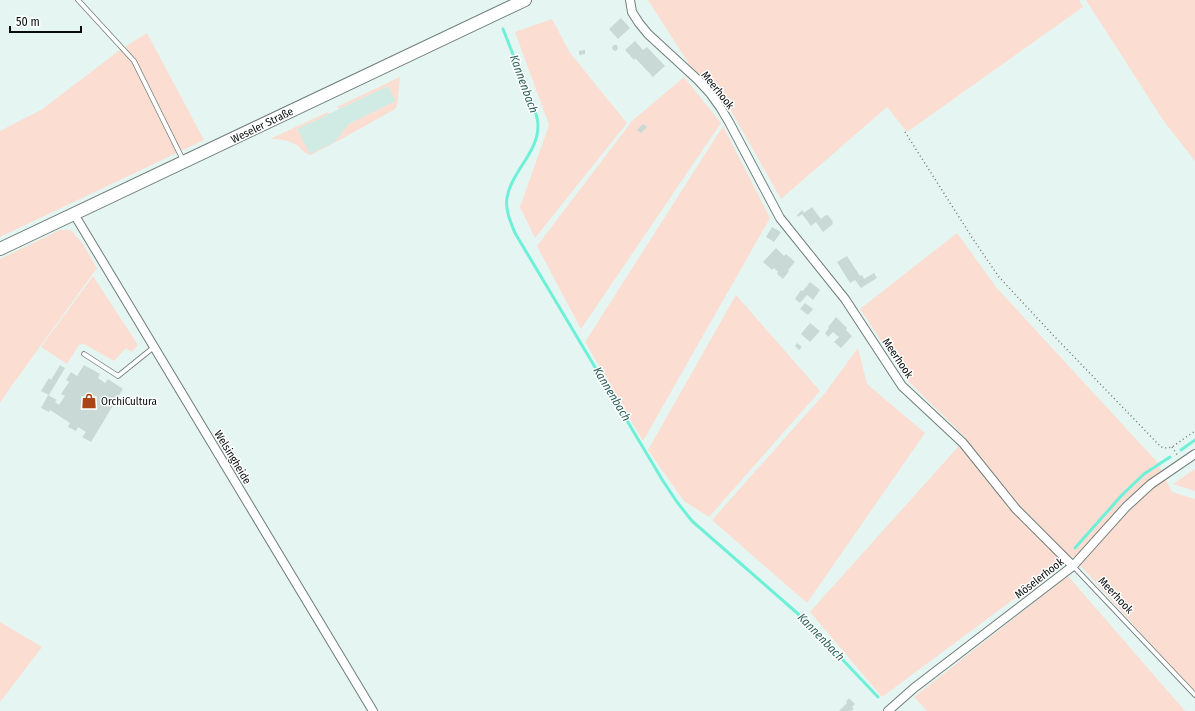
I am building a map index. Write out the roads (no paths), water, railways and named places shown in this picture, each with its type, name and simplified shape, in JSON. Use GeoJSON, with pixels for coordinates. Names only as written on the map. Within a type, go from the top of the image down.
{"type":"FeatureCollection","features":[{"type":"Feature","properties":{"kind":"main road","name":"Weseler Straße"},"geometry":{"type":"LineString","coordinates":[[0,250],[524,0]]}},
{"type":"Feature","properties":{"kind":"street","name":"Meerhook"},"geometry":{"type":"LineString","coordinates":[[630,0],[632,12],[648,34],[698,80],[720,107],[780,218],[845,298],[902,386],[963,443],[1016,509],[1073,566]]}},
{"type":"Feature","properties":{"kind":"street","name":"Welsingheide"},"geometry":{"type":"LineString","coordinates":[[74,214],[373,711]]}},
{"type":"Feature","properties":{"kind":"street","name":"Möselerhook"},"geometry":{"type":"LineString","coordinates":[[888,711],[914,688],[1073,566],[1131,502],[1150,484],[1195,454]]}},
{"type":"Feature","properties":{"kind":"lane"},"geometry":{"type":"LineString","coordinates":[[78,0],[134,61],[184,162]]}},
{"type":"Feature","properties":{"kind":"lane"},"geometry":{"type":"LineString","coordinates":[[84,354],[118,376],[154,347]]}},
{"type":"Feature","properties":{"kind":"lane","name":"Meerhook"},"geometry":{"type":"LineString","coordinates":[[1073,566],[1195,695]]}},
{"type":"Feature","properties":{"kind":"waterway","name":"Kannenbach"},"geometry":{"type":"LineString","coordinates":[[503,29],[534,107],[538,126],[534,145],[509,189],[507,198],[510,221],[515,233],[677,502],[692,521],[805,620],[878,697]]}},
{"type":"Feature","properties":{"kind":"waterway"},"geometry":{"type":"LineString","coordinates":[[1181,450],[1195,440]]}},
{"type":"Feature","properties":{"kind":"waterway"},"geometry":{"type":"LineString","coordinates":[[1075,548],[1122,495],[1144,474],[1170,457]]}},
{"type":"Feature","properties":{"kind":"place","name":"OrchiCultura"},"geometry":{"type":"Point","coordinates":[89,401]}}]}
